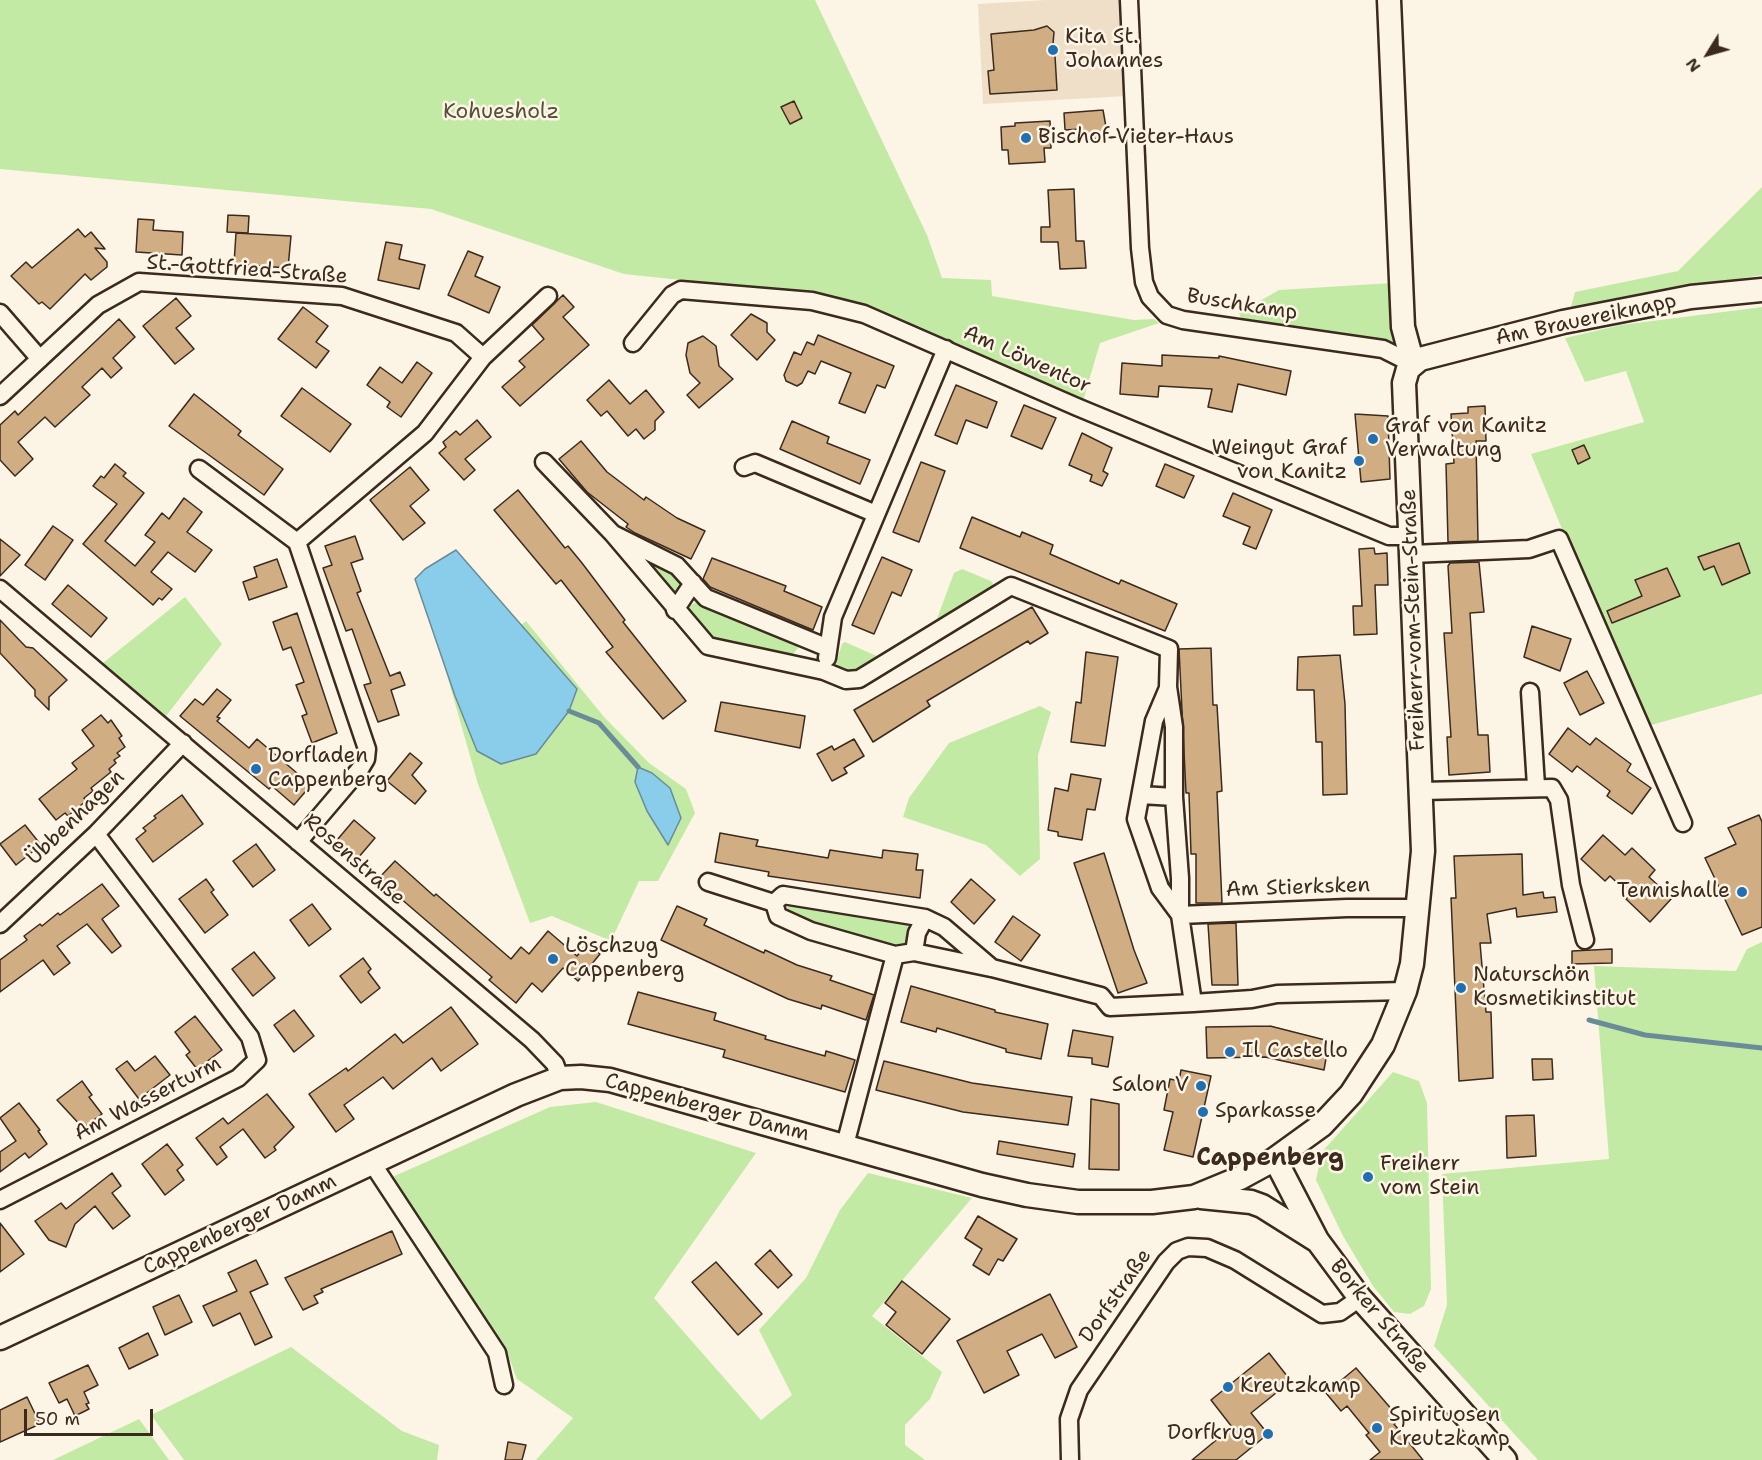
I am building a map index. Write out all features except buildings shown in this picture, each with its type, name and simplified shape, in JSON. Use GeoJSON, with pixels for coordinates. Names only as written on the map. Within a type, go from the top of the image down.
{"type":"FeatureCollection","features":[{"type":"Feature","properties":{"kind":"main road"},"geometry":{"type":"LineString","coordinates":[[1389,0],[1403,327],[1413,364]]}},
{"type":"Feature","properties":{"kind":"main road","name":"Am Brauereiknapp"},"geometry":{"type":"LineString","coordinates":[[1413,364],[1420,359],[1620,309],[1690,297],[1762,290]]}},
{"type":"Feature","properties":{"kind":"main road","name":"Freiherr-vom-Stein-Straße"},"geometry":{"type":"LineString","coordinates":[[1275,1159],[1322,1125],[1351,1094],[1383,1045],[1405,991],[1418,908],[1423,851],[1404,383],[1408,369],[1413,364]]}},
{"type":"Feature","properties":{"kind":"main road","name":"Cappenberger Damm"},"geometry":{"type":"LineString","coordinates":[[0,1338],[516,1095],[560,1078],[581,1077],[610,1080],[1027,1195],[1108,1203],[1167,1201],[1194,1197],[1240,1178],[1275,1159]]}},
{"type":"Feature","properties":{"kind":"main road","name":"Borker Straße"},"geometry":{"type":"LineString","coordinates":[[1275,1159],[1317,1240],[1360,1298],[1505,1460]]}},
{"type":"Feature","properties":{"kind":"main road"},"geometry":{"type":"LineString","coordinates":[[1194,1197],[1242,1201],[1262,1206],[1317,1240]]}},
{"type":"Feature","properties":{"kind":"street","name":"Buschkamp"},"geometry":{"type":"LineString","coordinates":[[1129,0],[1140,248],[1144,282],[1150,297],[1167,315],[1183,320],[1383,349],[1413,364]]}},
{"type":"Feature","properties":{"kind":"street","name":"St.-Gottfried-Straße"},"geometry":{"type":"LineString","coordinates":[[0,396],[98,305],[138,282],[342,296],[456,333],[483,357]]}},
{"type":"Feature","properties":{"kind":"street","name":"Am Löwentor"},"geometry":{"type":"LineString","coordinates":[[633,343],[672,295],[681,290],[813,301],[864,314],[1411,545],[1528,549],[1559,539],[1683,823]]}},
{"type":"Feature","properties":{"kind":"street"},"geometry":{"type":"LineString","coordinates":[[297,542],[425,433],[483,357],[548,296]]}},
{"type":"Feature","properties":{"kind":"street"},"geometry":{"type":"LineString","coordinates":[[0,313],[39,359]]}},
{"type":"Feature","properties":{"kind":"street"},"geometry":{"type":"LineString","coordinates":[[824,671],[833,617],[946,349]]}},
{"type":"Feature","properties":{"kind":"street"},"geometry":{"type":"LineString","coordinates":[[544,462],[613,534],[708,646],[824,671],[846,680],[859,679],[1011,586],[1168,649],[1168,687],[1174,727],[1174,797],[1180,878],[1180,915],[1193,1003]]}},
{"type":"Feature","properties":{"kind":"street"},"geometry":{"type":"LineString","coordinates":[[744,467],[755,463],[876,514]]}},
{"type":"Feature","properties":{"kind":"street"},"geometry":{"type":"LineString","coordinates":[[199,469],[297,542],[367,749],[366,759],[360,769],[298,842]]}},
{"type":"Feature","properties":{"kind":"street"},"geometry":{"type":"LineString","coordinates":[[613,534],[677,566],[706,598],[828,648]]}},
{"type":"Feature","properties":{"kind":"street"},"geometry":{"type":"LineString","coordinates":[[675,609],[693,583]]}},
{"type":"Feature","properties":{"kind":"street","name":"Rosenstraße"},"geometry":{"type":"LineString","coordinates":[[0,589],[532,1040],[555,1064],[560,1078]]}},
{"type":"Feature","properties":{"kind":"street"},"geometry":{"type":"LineString","coordinates":[[1168,687],[1154,721],[1136,819],[1160,888],[1180,915]]}},
{"type":"Feature","properties":{"kind":"street"},"geometry":{"type":"LineString","coordinates":[[1530,692],[1536,786]]}},
{"type":"Feature","properties":{"kind":"street","name":"Übbenhagen"},"geometry":{"type":"LineString","coordinates":[[0,924],[96,834],[183,743]]}},
{"type":"Feature","properties":{"kind":"street"},"geometry":{"type":"LineString","coordinates":[[1422,791],[1536,786],[1552,788],[1559,800],[1571,885],[1585,940]]}},
{"type":"Feature","properties":{"kind":"street"},"geometry":{"type":"LineString","coordinates":[[1141,795],[1174,797]]}},
{"type":"Feature","properties":{"kind":"street","name":"Am Wasserturm"},"geometry":{"type":"LineString","coordinates":[[0,1200],[238,1078],[257,1060],[250,1037],[96,834]]}},
{"type":"Feature","properties":{"kind":"street"},"geometry":{"type":"LineString","coordinates":[[708,882],[774,903]]}},
{"type":"Feature","properties":{"kind":"street"},"geometry":{"type":"LineString","coordinates":[[774,903],[783,895],[925,918],[944,927],[992,968]]}},
{"type":"Feature","properties":{"kind":"street"},"geometry":{"type":"LineString","coordinates":[[774,903],[778,916],[811,931],[895,955],[914,952],[992,968],[1101,996],[1110,1007],[1193,1003],[1287,994],[1405,991]]}},
{"type":"Feature","properties":{"kind":"street","name":"Am Stierksken"},"geometry":{"type":"LineString","coordinates":[[1180,915],[1347,908],[1418,908]]}},
{"type":"Feature","properties":{"kind":"street"},"geometry":{"type":"LineString","coordinates":[[914,952],[917,933],[925,918]]}},
{"type":"Feature","properties":{"kind":"street"},"geometry":{"type":"LineString","coordinates":[[845,1145],[895,955]]}},
{"type":"Feature","properties":{"kind":"street"},"geometry":{"type":"LineString","coordinates":[[372,1162],[497,1353],[504,1385]]}},
{"type":"Feature","properties":{"kind":"street","name":"Dorfstraße"},"geometry":{"type":"LineString","coordinates":[[1070,1460],[1069,1419],[1079,1390],[1166,1262],[1177,1251],[1188,1247],[1208,1248],[1235,1260],[1322,1314],[1340,1312],[1360,1298]]}},
{"type":"Feature","properties":{"kind":"shaded area","name":"Kita St. Johannes"},"geometry":{"type":"Polygon","coordinates":[[[1046,0],[1122,0],[1127,96],[983,104],[978,4],[1046,0]]]}},
{"type":"Feature","properties":{"kind":"green space","name":"Kohuesholz"},"geometry":{"type":"Polygon","coordinates":[[[0,0],[815,0],[927,235],[942,278],[991,280],[992,296],[1134,320],[1154,319],[1159,323],[1100,343],[1083,401],[804,293],[624,274],[431,209],[0,169],[0,0]]]}},
{"type":"Feature","properties":{"kind":"green space"},"geometry":{"type":"Polygon","coordinates":[[[1762,187],[1762,275],[1571,307],[1575,292],[1678,271],[1762,187]]]}},
{"type":"Feature","properties":{"kind":"green space"},"geometry":{"type":"Polygon","coordinates":[[[1392,283],[1397,345],[1243,324],[1239,313],[1279,290],[1392,283]]]}},
{"type":"Feature","properties":{"kind":"green space"},"geometry":{"type":"Polygon","coordinates":[[[1762,307],[1762,694],[1644,727],[1531,454],[1644,422],[1626,371],[1585,382],[1565,338],[1621,325],[1762,307]]]}},
{"type":"Feature","properties":{"kind":"green space"},"geometry":{"type":"Polygon","coordinates":[[[651,561],[679,573],[683,585],[679,591],[672,594],[646,563],[651,561]]]}},
{"type":"Feature","properties":{"kind":"green space"},"geometry":{"type":"Polygon","coordinates":[[[962,569],[991,581],[996,588],[935,624],[954,573],[962,569]]]}},
{"type":"Feature","properties":{"kind":"green space"},"geometry":{"type":"Polygon","coordinates":[[[185,597],[222,644],[166,716],[103,663],[185,597]]]}},
{"type":"Feature","properties":{"kind":"green space"},"geometry":{"type":"Polygon","coordinates":[[[699,600],[797,644],[798,648],[792,655],[709,640],[690,615],[690,606],[699,600]]]}},
{"type":"Feature","properties":{"kind":"green space"},"geometry":{"type":"Polygon","coordinates":[[[526,621],[604,717],[649,763],[686,789],[695,813],[658,881],[639,881],[611,941],[552,916],[530,923],[478,784],[445,668],[455,696],[577,689],[521,625],[526,621]]]}},
{"type":"Feature","properties":{"kind":"green space"},"geometry":{"type":"Polygon","coordinates":[[[845,642],[880,659],[854,676],[835,667],[842,644],[845,642]]]}},
{"type":"Feature","properties":{"kind":"green space"},"geometry":{"type":"Polygon","coordinates":[[[1040,706],[1051,712],[1038,755],[1040,859],[1020,876],[986,845],[903,817],[909,798],[949,743],[1040,706]]]}},
{"type":"Feature","properties":{"kind":"green space"},"geometry":{"type":"Polygon","coordinates":[[[792,903],[905,923],[909,928],[909,940],[900,947],[892,948],[811,924],[788,913],[787,908],[792,903]]]}},
{"type":"Feature","properties":{"kind":"green space"},"geometry":{"type":"Polygon","coordinates":[[[1762,942],[1762,1460],[1538,1460],[1434,1346],[1447,1305],[1442,1174],[1609,1159],[1594,966],[1736,971],[1747,949],[1762,942]]]}},
{"type":"Feature","properties":{"kind":"green space"},"geometry":{"type":"Polygon","coordinates":[[[1393,1072],[1419,1081],[1427,1103],[1431,1289],[1424,1306],[1410,1314],[1394,1312],[1373,1286],[1343,1236],[1316,1180],[1322,1152],[1393,1072]]]}},
{"type":"Feature","properties":{"kind":"green space"},"geometry":{"type":"Polygon","coordinates":[[[596,1102],[756,1153],[654,1298],[761,1420],[792,1395],[759,1330],[806,1278],[840,1210],[868,1173],[972,1198],[872,1316],[942,1372],[930,1399],[905,1425],[905,1445],[925,1460],[536,1460],[573,1418],[517,1379],[505,1346],[390,1178],[550,1107],[596,1102]]]}},
{"type":"Feature","properties":{"kind":"green space"},"geometry":{"type":"Polygon","coordinates":[[[291,1347],[402,1431],[439,1445],[437,1460],[184,1460],[151,1415],[291,1347]]]}},
{"type":"Feature","properties":{"kind":"green space"},"geometry":{"type":"Polygon","coordinates":[[[139,1419],[169,1460],[53,1460],[139,1419]]]}},
{"type":"Feature","properties":{"kind":"water"},"geometry":{"type":"Polygon","coordinates":[[[456,550],[577,689],[569,711],[536,754],[501,764],[477,751],[455,696],[415,579],[425,569],[456,550]]]}},
{"type":"Feature","properties":{"kind":"water"},"geometry":{"type":"Polygon","coordinates":[[[638,767],[652,773],[670,788],[681,818],[668,845],[647,811],[635,782],[638,767]]]}},
{"type":"Feature","properties":{"kind":"waterway"},"geometry":{"type":"LineString","coordinates":[[569,711],[599,723],[638,767]]}},
{"type":"Feature","properties":{"kind":"waterway"},"geometry":{"type":"LineString","coordinates":[[1589,1020],[1645,1035],[1762,1048]]}},
{"type":"Feature","properties":{"kind":"place","name":"Kita St. Johannes"},"geometry":{"type":"Point","coordinates":[1053,50]}},
{"type":"Feature","properties":{"kind":"place","name":"Bischof-Vieter-Haus"},"geometry":{"type":"Point","coordinates":[1026,138]}},
{"type":"Feature","properties":{"kind":"place","name":"Graf von Kanitz Verwaltung"},"geometry":{"type":"Point","coordinates":[1373,439]}},
{"type":"Feature","properties":{"kind":"place","name":"Weingut Graf von Kanitz"},"geometry":{"type":"Point","coordinates":[1359,461]}},
{"type":"Feature","properties":{"kind":"place","name":"Dorfladen Cappenberg"},"geometry":{"type":"Point","coordinates":[256,769]}},
{"type":"Feature","properties":{"kind":"place","name":"Tennishalle"},"geometry":{"type":"Point","coordinates":[1742,892]}},
{"type":"Feature","properties":{"kind":"place","name":"Löschzug Cappenberg"},"geometry":{"type":"Point","coordinates":[553,959]}},
{"type":"Feature","properties":{"kind":"place","name":"Naturschön Kosmetikinstitut"},"geometry":{"type":"Point","coordinates":[1461,988]}},
{"type":"Feature","properties":{"kind":"place","name":"Il Castello"},"geometry":{"type":"Point","coordinates":[1230,1052]}},
{"type":"Feature","properties":{"kind":"place","name":"Salon V"},"geometry":{"type":"Point","coordinates":[1201,1086]}},
{"type":"Feature","properties":{"kind":"place","name":"Sparkasse"},"geometry":{"type":"Point","coordinates":[1203,1112]}},
{"type":"Feature","properties":{"kind":"place","name":"Freiherr vom Stein"},"geometry":{"type":"Point","coordinates":[1368,1177]}},
{"type":"Feature","properties":{"kind":"place","name":"Kreutzkamp"},"geometry":{"type":"Point","coordinates":[1228,1387]}},
{"type":"Feature","properties":{"kind":"place","name":"Spirituosen Kreutzkamp"},"geometry":{"type":"Point","coordinates":[1377,1428]}},
{"type":"Feature","properties":{"kind":"place","name":"Dorfkrug"},"geometry":{"type":"Point","coordinates":[1268,1434]}},
{"type":"Feature","properties":{"kind":"district","name":"Cappenberg"},"geometry":{"type":"Point","coordinates":[1270,1159]}}]}
